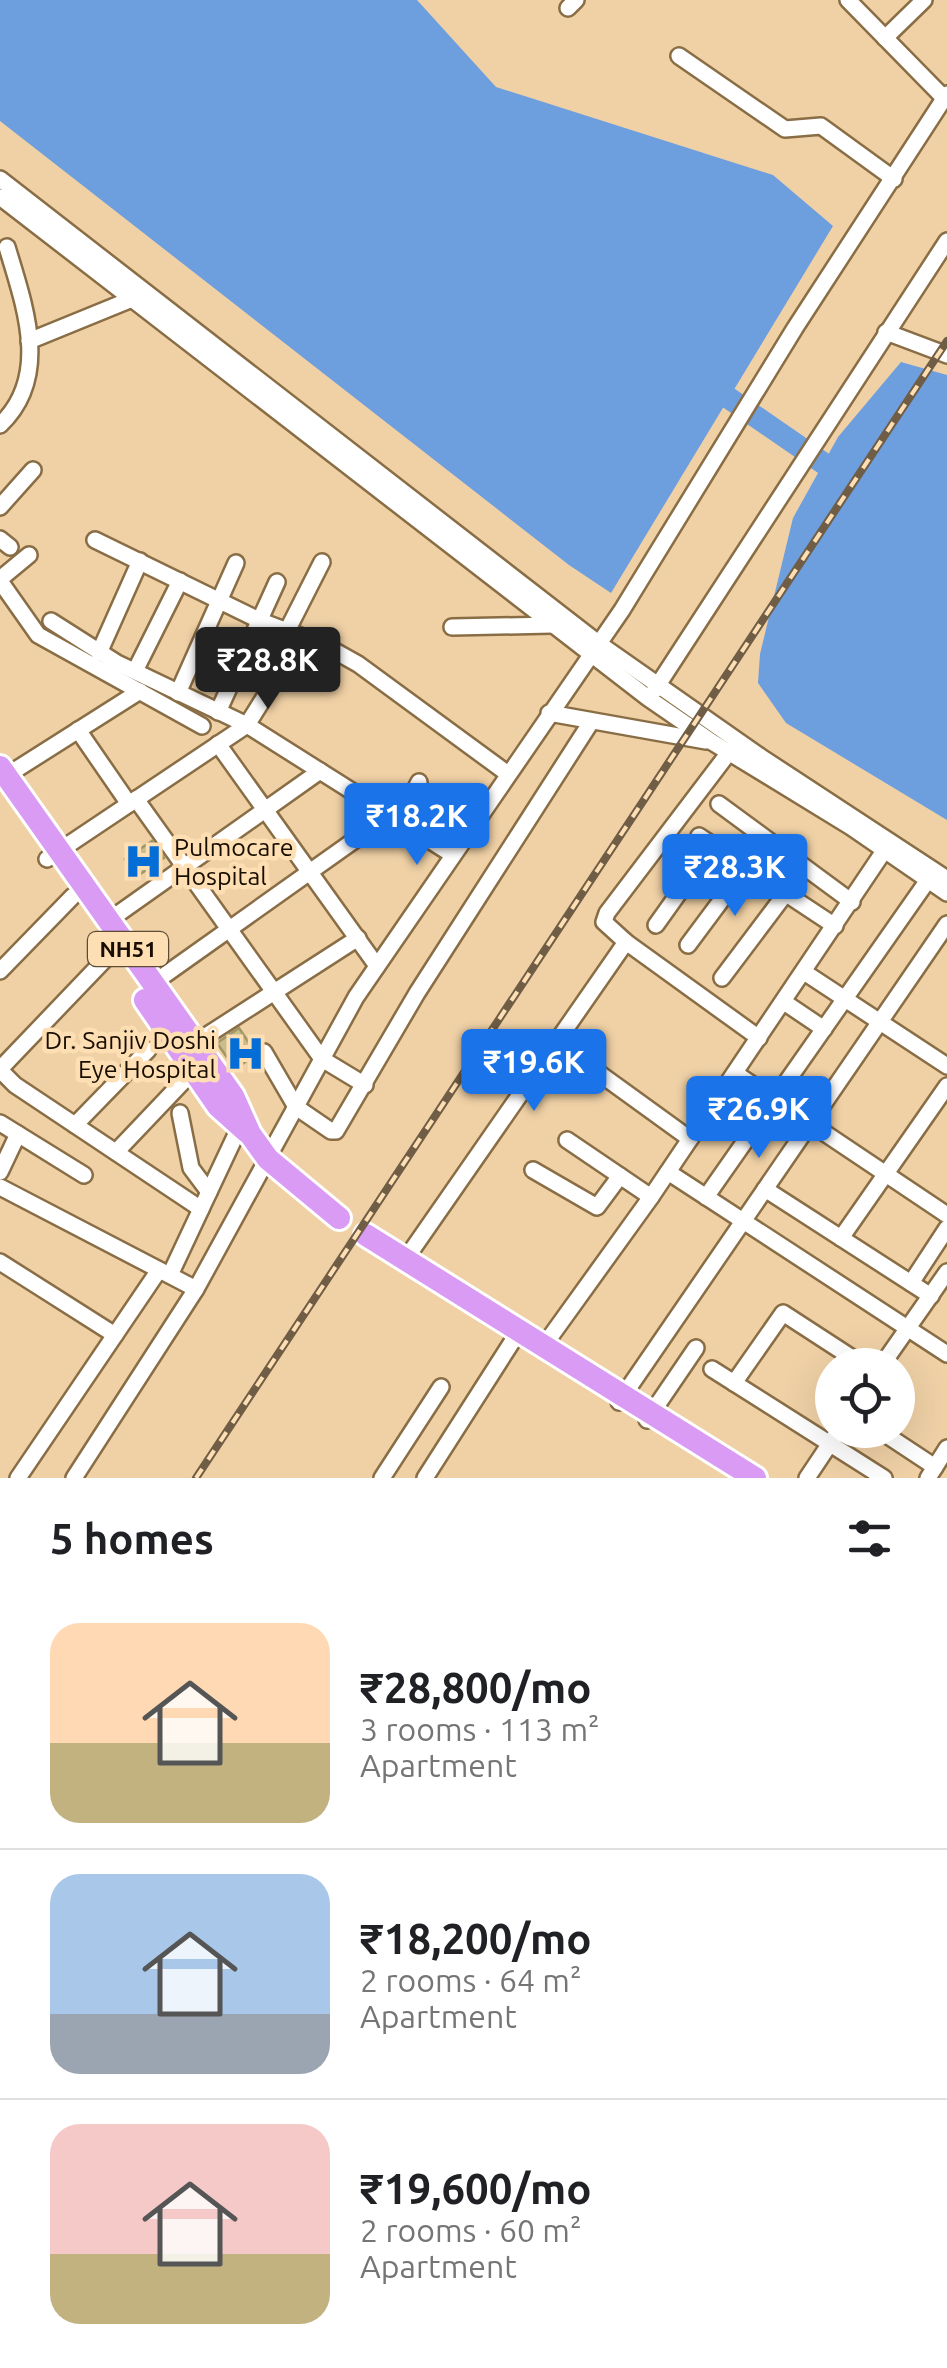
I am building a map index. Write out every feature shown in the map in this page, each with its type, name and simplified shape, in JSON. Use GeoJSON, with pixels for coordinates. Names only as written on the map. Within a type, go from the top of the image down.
{"type":"FeatureCollection","features":[{"type":"Feature","properties":{"kind":"highway","name":"NH51"},"geometry":{"type":"LineString","coordinates":[[2,779],[53,855],[108,921],[233,1096],[245,1130]]}},
{"type":"Feature","properties":{"kind":"highway","name":"NH51"},"geometry":{"type":"LineString","coordinates":[[53,855],[73,896],[218,1106],[245,1130],[268,1159],[340,1218]]}},
{"type":"Feature","properties":{"kind":"highway"},"geometry":{"type":"LineString","coordinates":[[366,1235],[650,1416],[756,1478]]}},
{"type":"Feature","properties":{"kind":"highway"},"geometry":{"type":"LineString","coordinates":[[650,1416],[736,1478]]}},
{"type":"Feature","properties":{"kind":"street"},"geometry":{"type":"LineString","coordinates":[[74,1478],[196,1289],[356,997],[622,610],[795,328],[946,96],[848,0]]}},
{"type":"Feature","properties":{"kind":"street"},"geometry":{"type":"LineString","coordinates":[[885,38],[924,0]]}},
{"type":"Feature","properties":{"kind":"street"},"geometry":{"type":"LineString","coordinates":[[678,56],[785,129],[821,126],[894,179]]}},
{"type":"Feature","properties":{"kind":"street"},"geometry":{"type":"LineString","coordinates":[[0,179],[552,625],[594,648]]}},
{"type":"Feature","properties":{"kind":"street"},"geometry":{"type":"LineString","coordinates":[[4,207],[33,223],[364,470],[653,692],[887,846],[947,879]]}},
{"type":"Feature","properties":{"kind":"street"},"geometry":{"type":"LineString","coordinates":[[4,417],[29,381],[29,341],[4,250],[33,223]]}},
{"type":"Feature","properties":{"kind":"street"},"geometry":{"type":"LineString","coordinates":[[653,692],[947,241]]}},
{"type":"Feature","properties":{"kind":"street"},"geometry":{"type":"LineString","coordinates":[[29,341],[132,299]]}},
{"type":"Feature","properties":{"kind":"street"},"geometry":{"type":"LineString","coordinates":[[886,332],[947,355]]}},
{"type":"Feature","properties":{"kind":"street"},"geometry":{"type":"LineString","coordinates":[[0,506],[34,470]]}},
{"type":"Feature","properties":{"kind":"street"},"geometry":{"type":"LineString","coordinates":[[96,540],[358,664],[508,774]]}},
{"type":"Feature","properties":{"kind":"street"},"geometry":{"type":"LineString","coordinates":[[29,555],[0,580],[38,635],[202,726]]}},
{"type":"Feature","properties":{"kind":"street"},"geometry":{"type":"LineString","coordinates":[[99,653],[140,560]]}},
{"type":"Feature","properties":{"kind":"street"},"geometry":{"type":"LineString","coordinates":[[53,855],[247,725],[295,634],[322,562]]}},
{"type":"Feature","properties":{"kind":"street"},"geometry":{"type":"LineString","coordinates":[[178,692],[236,563]]}},
{"type":"Feature","properties":{"kind":"street"},"geometry":{"type":"LineString","coordinates":[[134,671],[180,582]]}},
{"type":"Feature","properties":{"kind":"street"},"geometry":{"type":"LineString","coordinates":[[218,712],[278,582]]}},
{"type":"Feature","properties":{"kind":"street"},"geometry":{"type":"LineString","coordinates":[[51,621],[99,653],[247,725],[453,855]]}},
{"type":"Feature","properties":{"kind":"street"},"geometry":{"type":"LineString","coordinates":[[452,627],[552,625]]}},
{"type":"Feature","properties":{"kind":"street"},"geometry":{"type":"LineString","coordinates":[[2,779],[140,691]]}},
{"type":"Feature","properties":{"kind":"street"},"geometry":{"type":"LineString","coordinates":[[653,692],[712,742]]}},
{"type":"Feature","properties":{"kind":"street"},"geometry":{"type":"LineString","coordinates":[[550,712],[737,748]]}},
{"type":"Feature","properties":{"kind":"street"},"geometry":{"type":"LineString","coordinates":[[264,1052],[296,1107],[336,1131],[418,993],[591,722]]}},
{"type":"Feature","properties":{"kind":"street"},"geometry":{"type":"LineString","coordinates":[[78,730],[185,866],[322,1059],[365,1085]]}},
{"type":"Feature","properties":{"kind":"street"},"geometry":{"type":"LineString","coordinates":[[218,744],[377,966]]}},
{"type":"Feature","properties":{"kind":"street"},"geometry":{"type":"LineString","coordinates":[[737,748],[604,922],[759,1038]]}},
{"type":"Feature","properties":{"kind":"street"},"geometry":{"type":"LineString","coordinates":[[108,921],[320,772]]}},
{"type":"Feature","properties":{"kind":"street"},"geometry":{"type":"LineString","coordinates":[[152,984],[394,818],[419,782]]}},
{"type":"Feature","properties":{"kind":"street"},"geometry":{"type":"LineString","coordinates":[[720,804],[852,902]]}},
{"type":"Feature","properties":{"kind":"street"},"geometry":{"type":"LineString","coordinates":[[656,925],[706,840],[836,926]]}},
{"type":"Feature","properties":{"kind":"street"},"geometry":{"type":"LineString","coordinates":[[887,846],[947,893]]}},
{"type":"Feature","properties":{"kind":"street"},"geometry":{"type":"LineString","coordinates":[[543,1346],[668,1172],[887,846]]}},
{"type":"Feature","properties":{"kind":"street"},"geometry":{"type":"LineString","coordinates":[[688,946],[746,866]]}},
{"type":"Feature","properties":{"kind":"street"},"geometry":{"type":"LineString","coordinates":[[706,1197],[928,880]]}},
{"type":"Feature","properties":{"kind":"street"},"geometry":{"type":"LineString","coordinates":[[722,978],[786,893]]}},
{"type":"Feature","properties":{"kind":"street"},"geometry":{"type":"LineString","coordinates":[[0,972],[73,896]]}},
{"type":"Feature","properties":{"kind":"street"},"geometry":{"type":"LineString","coordinates":[[616,1394],[743,1221],[880,1022],[941,945],[947,924]]}},
{"type":"Feature","properties":{"kind":"street"},"geometry":{"type":"LineString","coordinates":[[195,1043],[358,938]]}},
{"type":"Feature","properties":{"kind":"street"},"geometry":{"type":"LineString","coordinates":[[405,1260],[626,942]]}},
{"type":"Feature","properties":{"kind":"street"},"geometry":{"type":"LineString","coordinates":[[112,952],[1,1074],[201,1209]]}},
{"type":"Feature","properties":{"kind":"street"},"geometry":{"type":"LineString","coordinates":[[804,972],[947,1066]]}},
{"type":"Feature","properties":{"kind":"street"},"geometry":{"type":"LineString","coordinates":[[784,1002],[824,1030]]}},
{"type":"Feature","properties":{"kind":"street"},"geometry":{"type":"LineString","coordinates":[[556,1042],[690,1138]]}},
{"type":"Feature","properties":{"kind":"street"},"geometry":{"type":"LineString","coordinates":[[75,1125],[148,1050]]}},
{"type":"Feature","properties":{"kind":"street"},"geometry":{"type":"LineString","coordinates":[[116,1152],[194,1070]]}},
{"type":"Feature","properties":{"kind":"street"},"geometry":{"type":"LineString","coordinates":[[735,1073],[947,1215]]}},
{"type":"Feature","properties":{"kind":"street"},"geometry":{"type":"LineString","coordinates":[[841,1238],[947,1086]]}},
{"type":"Feature","properties":{"kind":"street"},"geometry":{"type":"LineString","coordinates":[[180,1113],[191,1168],[209,1192]]}},
{"type":"Feature","properties":{"kind":"street"},"geometry":{"type":"LineString","coordinates":[[0,1123],[84,1175]]}},
{"type":"Feature","properties":{"kind":"street"},"geometry":{"type":"LineString","coordinates":[[18,1478],[116,1335],[164,1273],[245,1130]]}},
{"type":"Feature","properties":{"kind":"street"},"geometry":{"type":"LineString","coordinates":[[0,1172],[18,1134]]}},
{"type":"Feature","properties":{"kind":"street"},"geometry":{"type":"LineString","coordinates":[[566,1140],[650,1197]]}},
{"type":"Feature","properties":{"kind":"street"},"geometry":{"type":"LineString","coordinates":[[533,1170],[597,1207],[620,1176]]}},
{"type":"Feature","properties":{"kind":"street"},"geometry":{"type":"LineString","coordinates":[[668,1172],[947,1354]]}},
{"type":"Feature","properties":{"kind":"street"},"geometry":{"type":"LineString","coordinates":[[765,1189],[930,1296]]}},
{"type":"Feature","properties":{"kind":"street"},"geometry":{"type":"LineString","coordinates":[[2,1194],[196,1289]]}},
{"type":"Feature","properties":{"kind":"street"},"geometry":{"type":"LineString","coordinates":[[911,1284],[947,1228]]}},
{"type":"Feature","properties":{"kind":"street"},"geometry":{"type":"LineString","coordinates":[[0,1262],[116,1335]]}},
{"type":"Feature","properties":{"kind":"street"},"geometry":{"type":"LineString","coordinates":[[893,1348],[947,1272]]}},
{"type":"Feature","properties":{"kind":"street"},"geometry":{"type":"LineString","coordinates":[[734,1383],[783,1313],[837,1348]]}},
{"type":"Feature","properties":{"kind":"street"},"geometry":{"type":"LineString","coordinates":[[424,1478],[519,1332]]}},
{"type":"Feature","properties":{"kind":"street"},"geometry":{"type":"LineString","coordinates":[[650,1416],[696,1348]]}},
{"type":"Feature","properties":{"kind":"street"},"geometry":{"type":"LineString","coordinates":[[712,1369],[815,1427]]}},
{"type":"Feature","properties":{"kind":"street"},"geometry":{"type":"LineString","coordinates":[[382,1478],[441,1387]]}},
{"type":"Feature","properties":{"kind":"street"},"geometry":{"type":"LineString","coordinates":[[806,1478],[826,1448]]}},
{"type":"Feature","properties":{"kind":"street"},"geometry":{"type":"LineString","coordinates":[[847,1448],[884,1478]]}},
{"type":"Feature","properties":{"kind":"street"},"geometry":{"type":"LineString","coordinates":[[902,1448],[932,1472],[947,1448]]}},
{"type":"Feature","properties":{"kind":"water"},"geometry":{"type":"Polygon","coordinates":[[[0,0],[417,0],[496,87],[773,175],[833,226],[611,593],[569,565],[0,121],[0,0]]]}},
{"type":"Feature","properties":{"kind":"water"},"geometry":{"type":"Polygon","coordinates":[[[901,362],[947,375],[947,820],[786,723],[758,683],[760,654],[793,518],[838,437],[901,362]]]}},
{"type":"Feature","properties":{"kind":"building"},"geometry":{"type":"Polygon","coordinates":[[[152,841],[164,858],[136,877],[125,859],[152,841]]]}},
{"type":"Feature","properties":{"kind":"building"},"geometry":{"type":"Polygon","coordinates":[[[239,1028],[254,1056],[235,1069],[217,1043],[239,1028]]]}},
{"type":"Feature","properties":{"kind":"waterway"},"geometry":{"type":"LineString","coordinates":[[707,383],[849,481]]}},
{"type":"Feature","properties":{"kind":"railway"},"geometry":{"type":"LineString","coordinates":[[196,1478],[947,341]]}},
{"type":"Feature","properties":{"kind":"place","name":"Pulmocare Hospital"},"geometry":{"type":"Point","coordinates":[144,861]}},
{"type":"Feature","properties":{"kind":"place","name":"Dr. Sanjiv Doshi Eye Hospital"},"geometry":{"type":"Point","coordinates":[246,1054]}}]}
